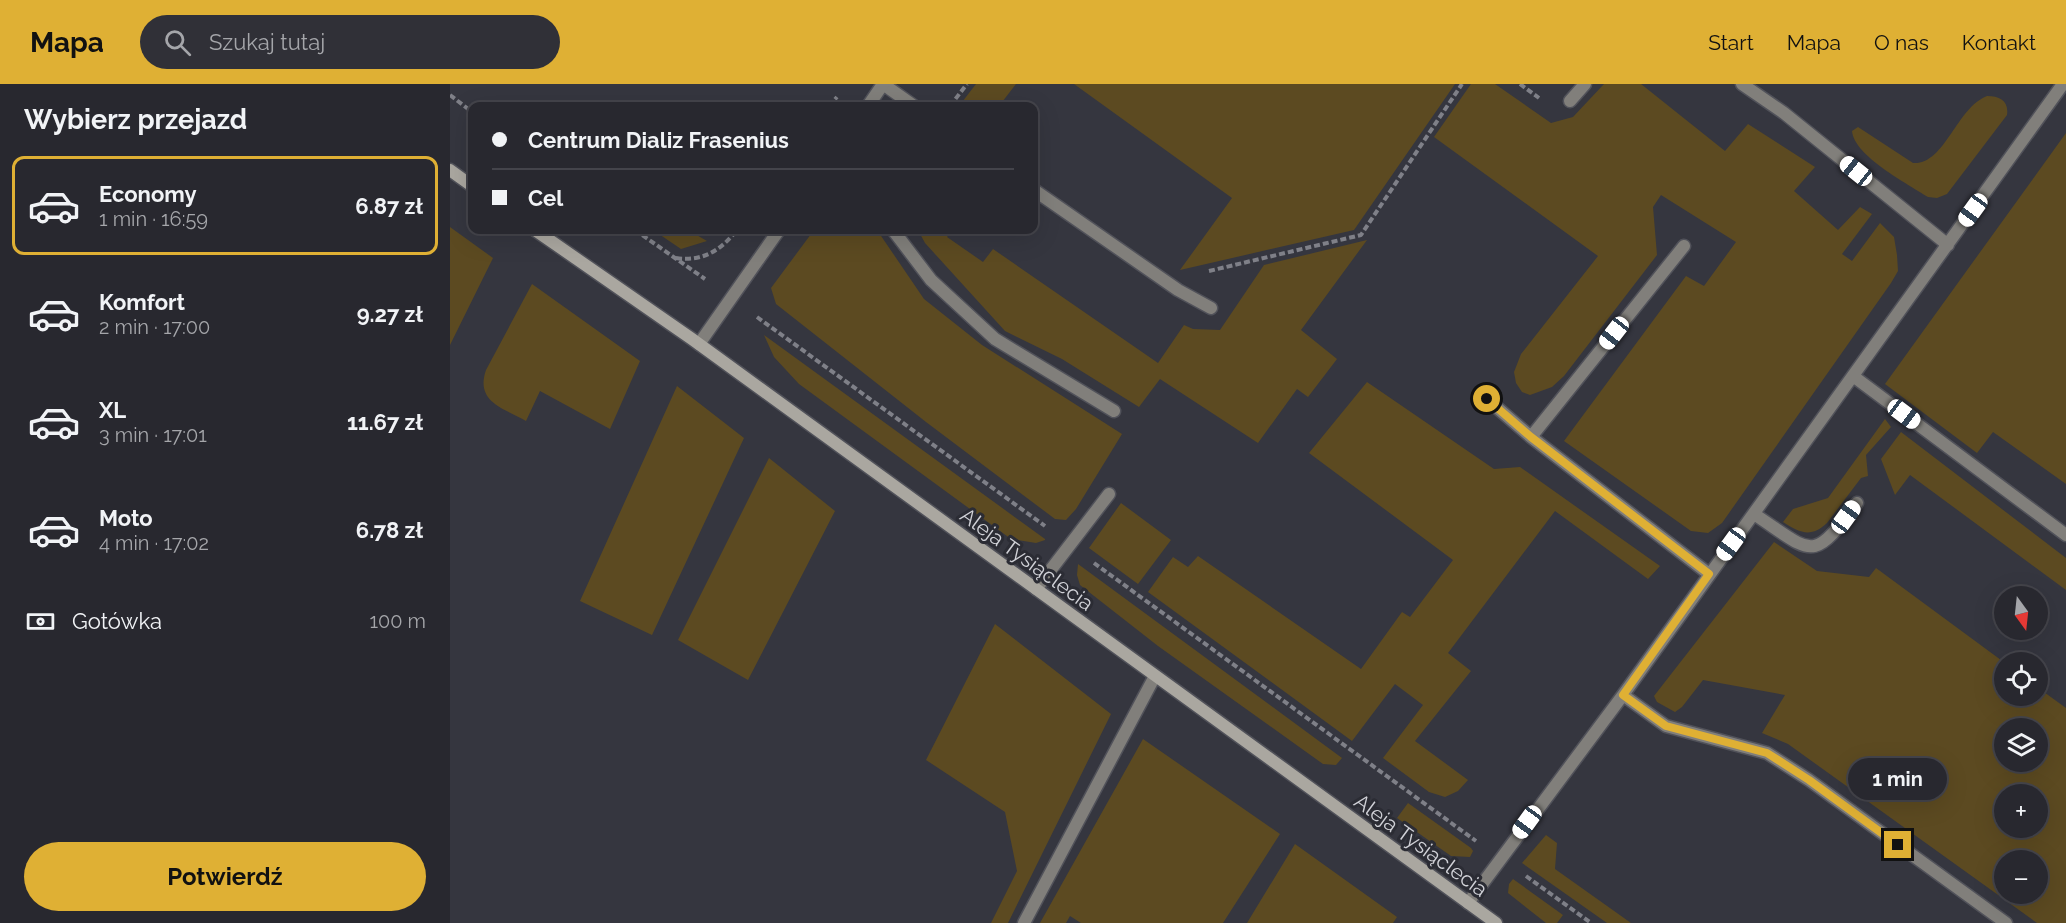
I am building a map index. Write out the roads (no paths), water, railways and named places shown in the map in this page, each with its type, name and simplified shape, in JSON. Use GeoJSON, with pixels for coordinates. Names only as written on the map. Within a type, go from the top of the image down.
{"type":"FeatureCollection","features":[{"type":"Feature","properties":{"kind":"street"},"geometry":{"type":"LineString","coordinates":[[870,102],[883,84],[908,102]]}},
{"type":"Feature","properties":{"kind":"street"},"geometry":{"type":"LineString","coordinates":[[1570,101],[1584,84]]}},
{"type":"Feature","properties":{"kind":"street"},"geometry":{"type":"LineString","coordinates":[[1742,84],[1784,113],[1948,245]]}},
{"type":"Feature","properties":{"kind":"street"},"geometry":{"type":"LineString","coordinates":[[1468,903],[1623,695],[2064,87]]}},
{"type":"Feature","properties":{"kind":"street"},"geometry":{"type":"LineString","coordinates":[[450,170],[468,183]]}},
{"type":"Feature","properties":{"kind":"street"},"geometry":{"type":"LineString","coordinates":[[1038,193],[1178,290],[1211,308]]}},
{"type":"Feature","properties":{"kind":"street","name":"Aleja Tysiąclecia"},"geometry":{"type":"LineString","coordinates":[[541,234],[699,344],[1496,923]]}},
{"type":"Feature","properties":{"kind":"street"},"geometry":{"type":"LineString","coordinates":[[699,344],[776,234]]}},
{"type":"Feature","properties":{"kind":"street"},"geometry":{"type":"LineString","coordinates":[[896,234],[931,280],[995,339],[1114,411]]}},
{"type":"Feature","properties":{"kind":"street"},"geometry":{"type":"LineString","coordinates":[[1531,437],[1683,246]]}},
{"type":"Feature","properties":{"kind":"street"},"geometry":{"type":"LineString","coordinates":[[1853,376],[2066,536]]}},
{"type":"Feature","properties":{"kind":"street"},"geometry":{"type":"LineString","coordinates":[[1487,399],[1531,437],[1709,574]]}},
{"type":"Feature","properties":{"kind":"street"},"geometry":{"type":"LineString","coordinates":[[1036,589],[1109,494]]}},
{"type":"Feature","properties":{"kind":"street"},"geometry":{"type":"LineString","coordinates":[[1754,514],[1804,548],[1816,547],[1825,543],[1836,532],[1857,503]]}},
{"type":"Feature","properties":{"kind":"street"},"geometry":{"type":"LineString","coordinates":[[1024,923],[1155,676]]}},
{"type":"Feature","properties":{"kind":"street"},"geometry":{"type":"LineString","coordinates":[[1623,695],[1666,726],[1767,753],[1809,780],[2006,923]]}}]}
